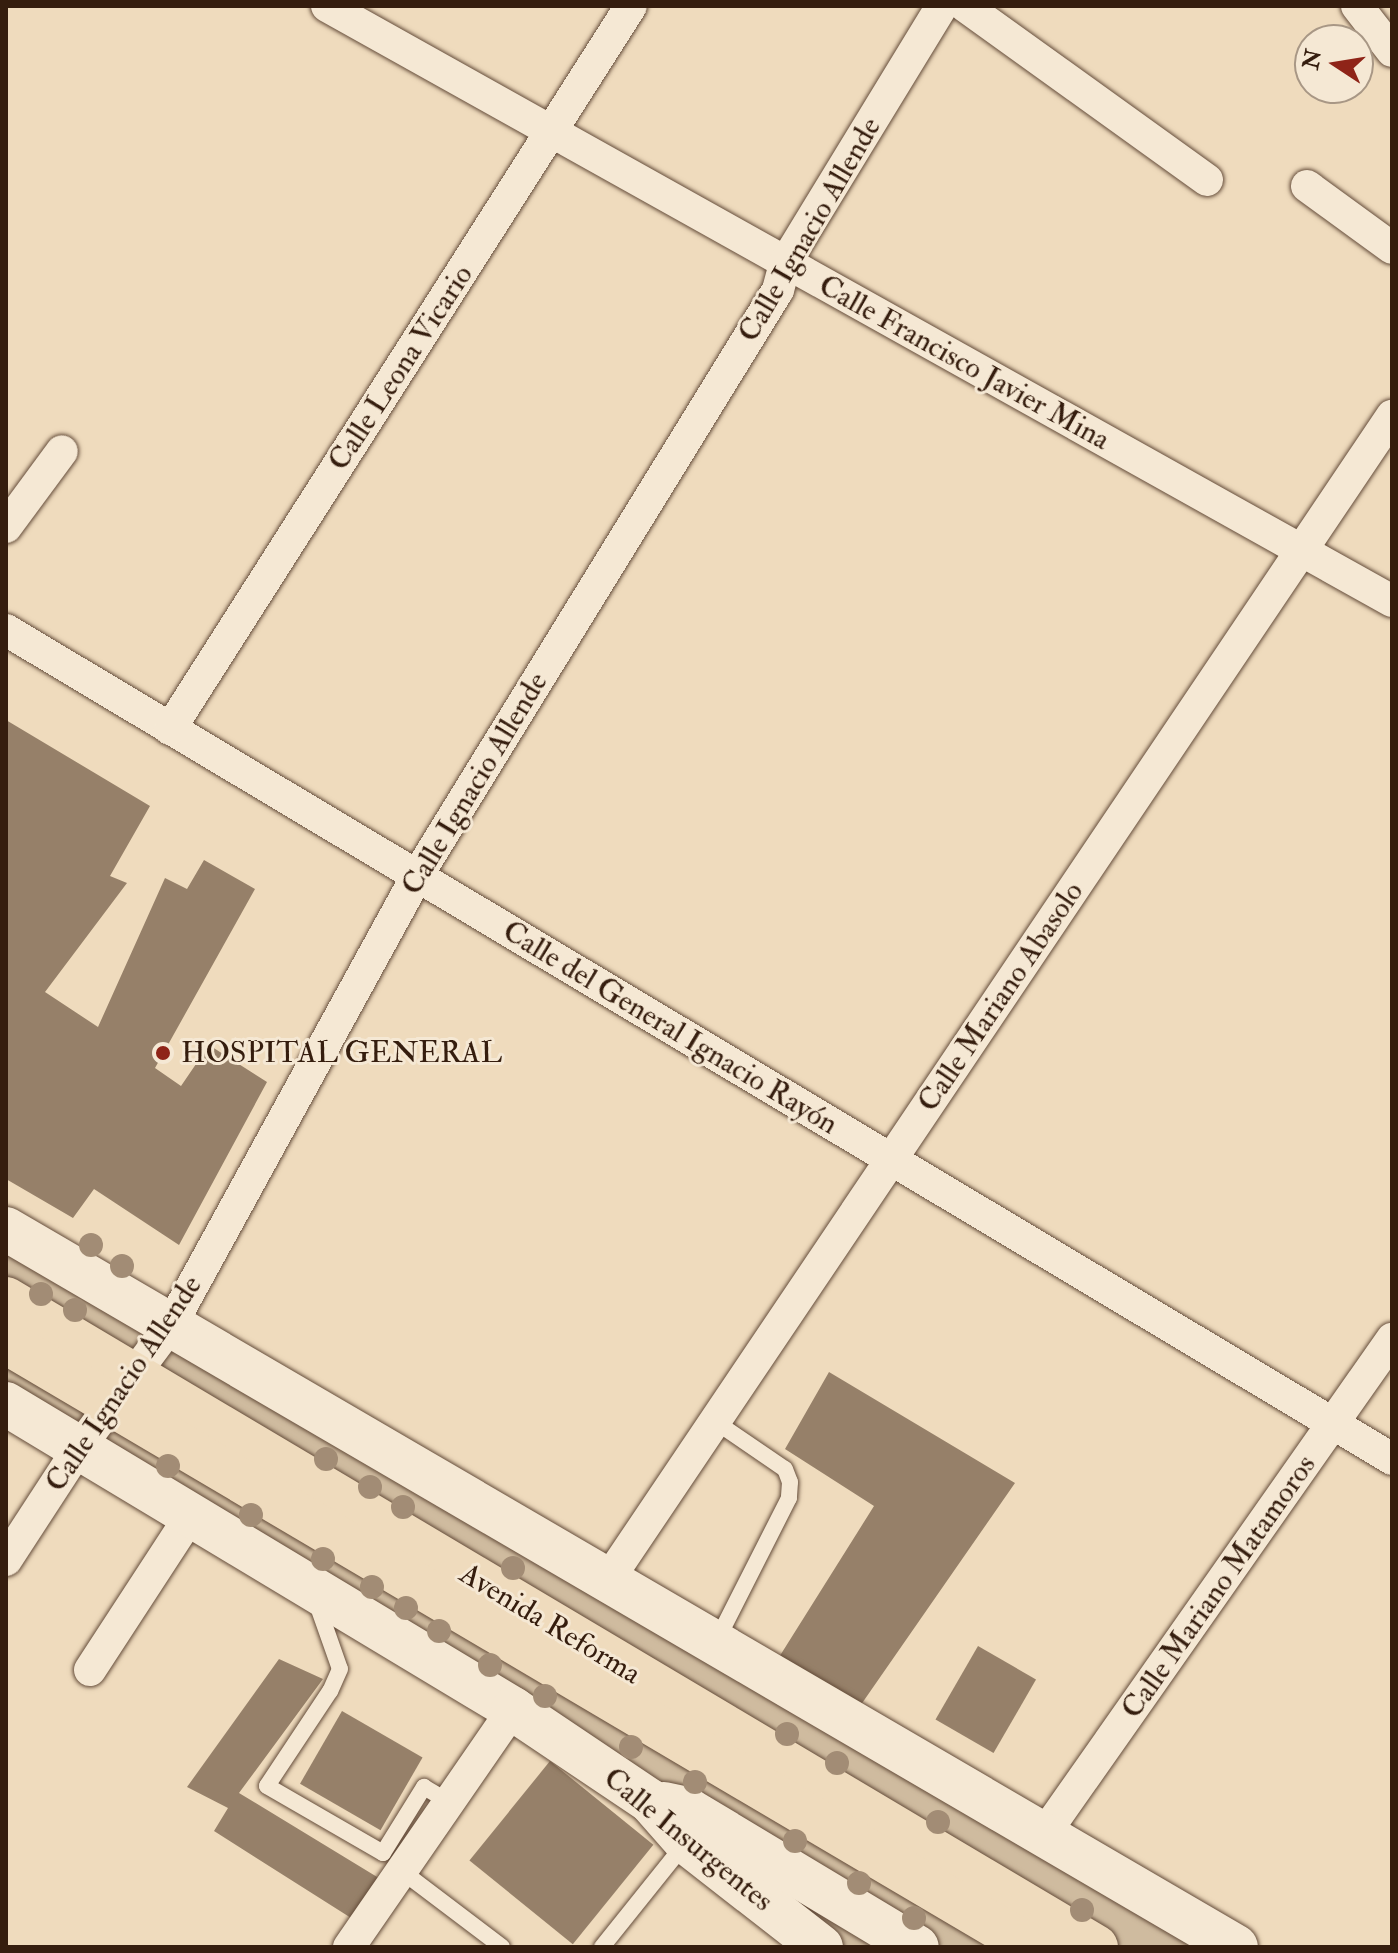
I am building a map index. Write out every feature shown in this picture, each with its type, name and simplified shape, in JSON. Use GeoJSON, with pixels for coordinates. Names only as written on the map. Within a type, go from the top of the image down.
{"type":"FeatureCollection","features":[{"type":"Feature","properties":{"kind":"main road","name":"Avenida Reforma"},"geometry":{"type":"LineString","coordinates":[[6,1299],[125,1391],[1031,1947]]}},
{"type":"Feature","properties":{"kind":"main road","name":"Avenida Reforma"},"geometry":{"type":"LineString","coordinates":[[6,1342],[125,1391],[1096,1947]]}},
{"type":"Feature","properties":{"kind":"street","name":"Calle Francisco Javier Mina"},"geometry":{"type":"LineString","coordinates":[[327,6],[1392,601]]}},
{"type":"Feature","properties":{"kind":"street","name":"Calle Leona Vicario"},"geometry":{"type":"LineString","coordinates":[[170,729],[631,6]]}},
{"type":"Feature","properties":{"kind":"street","name":"Calle Ignacio Allende"},"geometry":{"type":"LineString","coordinates":[[6,1560],[79,1448],[125,1391],[171,1325],[417,876],[778,290],[785,263],[942,6]]}},
{"type":"Feature","properties":{"kind":"street"},"geometry":{"type":"LineString","coordinates":[[965,6],[1207,180]]}},
{"type":"Feature","properties":{"kind":"street"},"geometry":{"type":"LineString","coordinates":[[1357,6],[1392,51]]}},
{"type":"Feature","properties":{"kind":"street"},"geometry":{"type":"LineString","coordinates":[[1307,186],[1392,248]]}},
{"type":"Feature","properties":{"kind":"street","name":"Calle Mariano Abasolo"},"geometry":{"type":"LineString","coordinates":[[610,1577],[1392,416]]}},
{"type":"Feature","properties":{"kind":"street"},"geometry":{"type":"LineString","coordinates":[[6,527],[62,451]]}},
{"type":"Feature","properties":{"kind":"street","name":"Calle del General Ignacio Rayón"},"geometry":{"type":"LineString","coordinates":[[6,630],[1392,1459]]}},
{"type":"Feature","properties":{"kind":"street"},"geometry":{"type":"LineString","coordinates":[[6,1229],[610,1577],[1045,1833],[1220,1942]]}},
{"type":"Feature","properties":{"kind":"street","name":"Calle Mariano Matamoros"},"geometry":{"type":"LineString","coordinates":[[1045,1833],[1334,1426],[1392,1339]]}},
{"type":"Feature","properties":{"kind":"street","name":"Calle Insurgentes"},"geometry":{"type":"LineString","coordinates":[[6,1404],[513,1709],[650,1801],[687,1809],[697,1832],[821,1947]]}},
{"type":"Feature","properties":{"kind":"street"},"geometry":{"type":"LineString","coordinates":[[90,1670],[191,1515]]}},
{"type":"Feature","properties":{"kind":"street"},"geometry":{"type":"LineString","coordinates":[[349,1947],[513,1709]]}},
{"type":"Feature","properties":{"kind":"street"},"geometry":{"type":"LineString","coordinates":[[697,1832],[917,1947]]}},
{"type":"Feature","properties":{"kind":"lane"},"geometry":{"type":"LineString","coordinates":[[716,1422],[785,1469],[790,1482],[789,1498],[717,1640]]}},
{"type":"Feature","properties":{"kind":"lane"},"geometry":{"type":"LineString","coordinates":[[310,1589],[340,1669],[330,1691],[267,1786],[383,1853],[424,1787],[449,1802]]}},
{"type":"Feature","properties":{"kind":"lane"},"geometry":{"type":"LineString","coordinates":[[602,1947],[697,1832]]}},
{"type":"Feature","properties":{"kind":"lane"},"geometry":{"type":"LineString","coordinates":[[403,1872],[502,1947]]}},
{"type":"Feature","properties":{"kind":"shaded area"},"geometry":{"type":"Polygon","coordinates":[[[6,1229],[1236,1947],[1096,1947],[6,1299],[6,1229]]]}},
{"type":"Feature","properties":{"kind":"shaded area"},"geometry":{"type":"Polygon","coordinates":[[[6,1342],[1030,1947],[821,1947],[686,1842],[6,1404],[6,1342]]]}},
{"type":"Feature","properties":{"kind":"building"},"geometry":{"type":"Polygon","coordinates":[[[6,720],[150,806],[110,876],[127,883],[45,992],[98,1027],[165,878],[187,889],[204,860],[255,889],[155,1068],[181,1086],[209,1045],[267,1082],[179,1245],[94,1189],[73,1218],[6,1179],[6,720]]]}},
{"type":"Feature","properties":{"kind":"building"},"geometry":{"type":"Polygon","coordinates":[[[829,1372],[1015,1483],[858,1709],[776,1662],[874,1506],[785,1449],[829,1372]]]}},
{"type":"Feature","properties":{"kind":"building"},"geometry":{"type":"Polygon","coordinates":[[[978,1646],[1036,1680],[994,1753],[936,1720],[978,1646]]]}},
{"type":"Feature","properties":{"kind":"building"},"geometry":{"type":"Polygon","coordinates":[[[279,1659],[323,1679],[239,1793],[387,1883],[359,1923],[214,1831],[228,1808],[187,1787],[279,1659]]]}},
{"type":"Feature","properties":{"kind":"building"},"geometry":{"type":"Polygon","coordinates":[[[342,1711],[423,1758],[381,1830],[300,1784],[342,1711]]]}},
{"type":"Feature","properties":{"kind":"building"},"geometry":{"type":"Polygon","coordinates":[[[550,1761],[653,1845],[573,1944],[469,1860],[550,1761]]]}},
{"type":"Feature","properties":{"kind":"place","name":"HOSPITAL GENERAL"},"geometry":{"type":"Point","coordinates":[163,1053]}}]}
